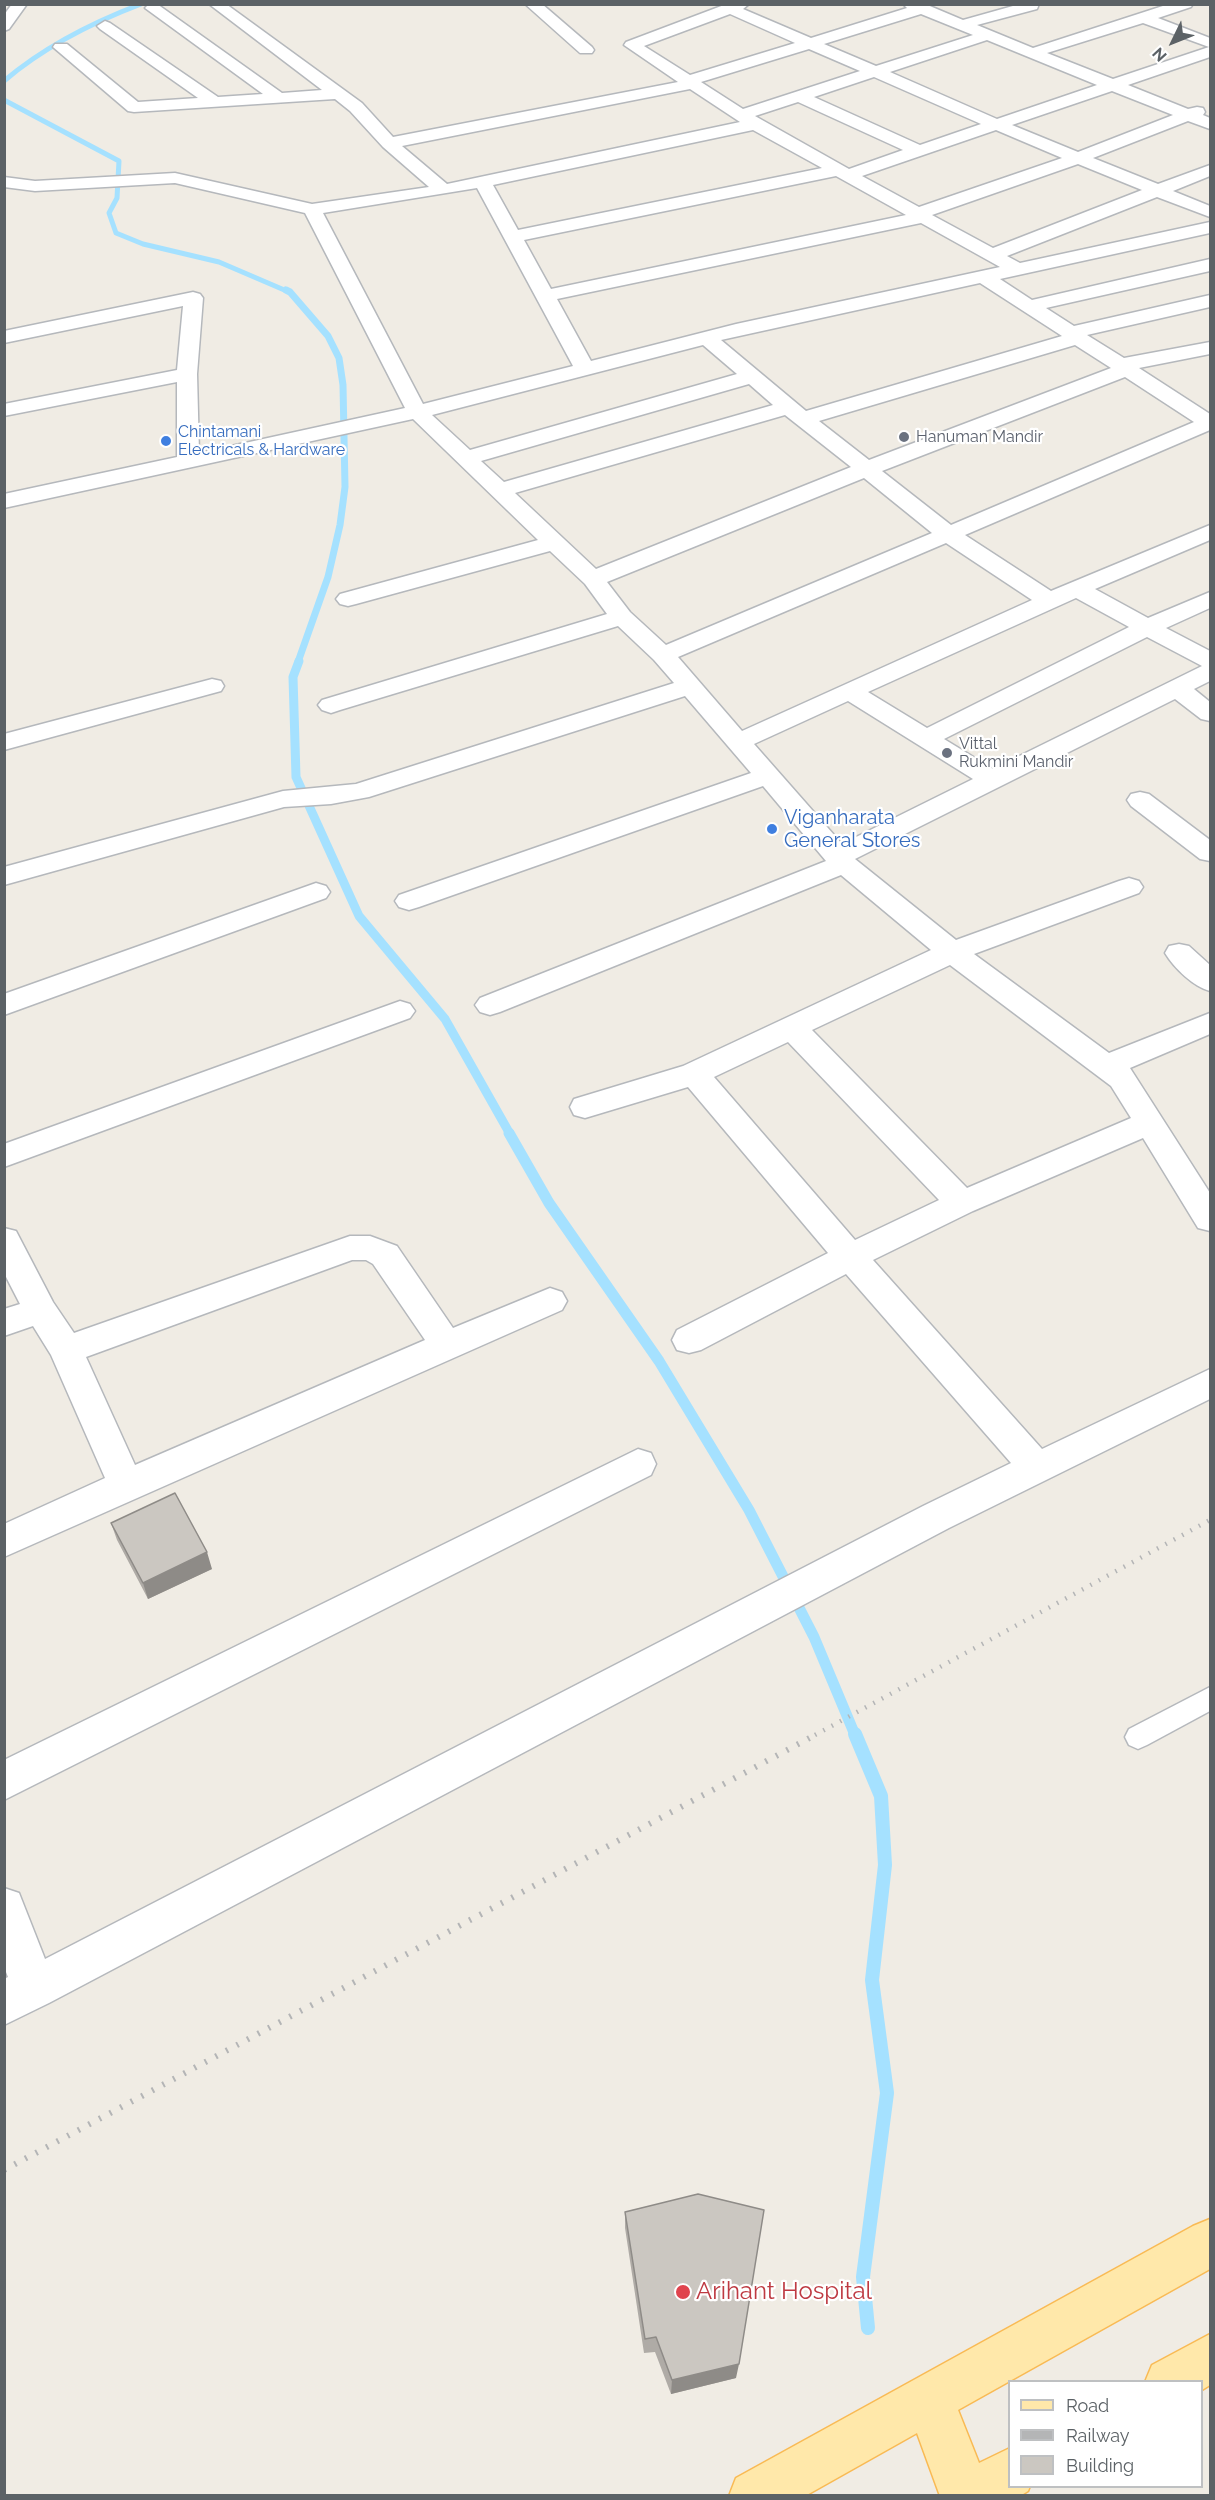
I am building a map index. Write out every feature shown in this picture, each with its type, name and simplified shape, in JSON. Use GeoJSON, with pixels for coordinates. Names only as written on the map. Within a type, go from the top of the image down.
{"type":"FeatureCollection","features":[{"type":"Feature","properties":{"kind":"main road"},"geometry":{"type":"LineString","coordinates":[[754,2496],[1210,2243]]}},
{"type":"Feature","properties":{"kind":"main road"},"geometry":{"type":"LineString","coordinates":[[1172,2380],[1210,2358]]}},
{"type":"Feature","properties":{"kind":"main road"},"geometry":{"type":"LineString","coordinates":[[929,2399],[966,2496]]}},
{"type":"Feature","properties":{"kind":"main road"},"geometry":{"type":"LineString","coordinates":[[971,2496],[1008,2474]]}},
{"type":"Feature","properties":{"kind":"street"},"geometry":{"type":"LineString","coordinates":[[216,4],[356,107],[389,143],[443,190]]}},
{"type":"Feature","properties":{"kind":"street"},"geometry":{"type":"LineString","coordinates":[[532,4],[586,50]]}},
{"type":"Feature","properties":{"kind":"street"},"geometry":{"type":"LineString","coordinates":[[1032,53],[1186,4]]}},
{"type":"Feature","properties":{"kind":"street"},"geometry":{"type":"LineString","coordinates":[[1019,270],[749,120],[632,45],[735,6],[810,43],[995,124],[1210,212]]}},
{"type":"Feature","properties":{"kind":"street"},"geometry":{"type":"LineString","coordinates":[[961,25],[1032,6]]}},
{"type":"Feature","properties":{"kind":"street"},"geometry":{"type":"LineString","coordinates":[[389,143],[691,83],[915,7],[1210,124]]}},
{"type":"Feature","properties":{"kind":"street"},"geometry":{"type":"LineString","coordinates":[[153,8],[278,97]]}},
{"type":"Feature","properties":{"kind":"street"},"geometry":{"type":"LineString","coordinates":[[678,10],[693,21]]}},
{"type":"Feature","properties":{"kind":"street"},"geometry":{"type":"LineString","coordinates":[[1145,18],[1210,43]]}},
{"type":"Feature","properties":{"kind":"street"},"geometry":{"type":"LineString","coordinates":[[105,26],[215,102]]}},
{"type":"Feature","properties":{"kind":"street"},"geometry":{"type":"LineString","coordinates":[[8,187],[175,178],[312,209],[443,190],[749,120],[801,97],[987,35]]}},
{"type":"Feature","properties":{"kind":"street"},"geometry":{"type":"LineString","coordinates":[[61,47],[134,107],[337,94]]}},
{"type":"Feature","properties":{"kind":"street"},"geometry":{"type":"LineString","coordinates":[[512,237],[843,172],[917,150],[1210,52]]}},
{"type":"Feature","properties":{"kind":"street"},"geometry":{"type":"LineString","coordinates":[[801,97],[917,150]]}},
{"type":"Feature","properties":{"kind":"street"},"geometry":{"type":"LineString","coordinates":[[545,296],[920,215],[1210,107]]}},
{"type":"Feature","properties":{"kind":"street"},"geometry":{"type":"LineString","coordinates":[[993,255],[1210,170]]}},
{"type":"Feature","properties":{"kind":"street"},"geometry":{"type":"LineString","coordinates":[[482,182],[585,369]]}},
{"type":"Feature","properties":{"kind":"street"},"geometry":{"type":"LineString","coordinates":[[312,209],[417,412],[556,542],[592,579],[622,617],[663,655],[841,860],[952,952],[1122,1078],[1210,1219]]}},
{"type":"Feature","properties":{"kind":"street"},"geometry":{"type":"LineString","coordinates":[[4,501],[417,412],[707,338],[1210,228]]}},
{"type":"Feature","properties":{"kind":"street"},"geometry":{"type":"LineString","coordinates":[[1185,233],[1210,249]]}},
{"type":"Feature","properties":{"kind":"street"},"geometry":{"type":"LineString","coordinates":[[1030,306],[1210,265]]}},
{"type":"Feature","properties":{"kind":"street"},"geometry":{"type":"LineString","coordinates":[[984,277],[1073,336],[1209,420]]}},
{"type":"Feature","properties":{"kind":"street"},"geometry":{"type":"LineString","coordinates":[[4,337],[193,298],[187,374],[188,461]]}},
{"type":"Feature","properties":{"kind":"street"},"geometry":{"type":"LineString","coordinates":[[501,490],[1210,301]]}},
{"type":"Feature","properties":{"kind":"street"},"geometry":{"type":"LineString","coordinates":[[707,338],[796,413],[948,534],[1050,601]]}},
{"type":"Feature","properties":{"kind":"street"},"geometry":{"type":"LineString","coordinates":[[592,579],[1125,367],[1210,348]]}},
{"type":"Feature","properties":{"kind":"street"},"geometry":{"type":"LineString","coordinates":[[4,410],[187,374]]}},
{"type":"Feature","properties":{"kind":"street"},"geometry":{"type":"LineString","coordinates":[[467,458],[754,376]]}},
{"type":"Feature","properties":{"kind":"street"},"geometry":{"type":"LineString","coordinates":[[663,655],[1209,420]]}},
{"type":"Feature","properties":{"kind":"street"},"geometry":{"type":"LineString","coordinates":[[738,742],[1050,601],[1210,532]]}},
{"type":"Feature","properties":{"kind":"street"},"geometry":{"type":"LineString","coordinates":[[348,599],[556,542]]}},
{"type":"Feature","properties":{"kind":"street"},"geometry":{"type":"LineString","coordinates":[[1077,589],[1210,661]]}},
{"type":"Feature","properties":{"kind":"street"},"geometry":{"type":"LineString","coordinates":[[925,739],[1148,627],[1210,599]]}},
{"type":"Feature","properties":{"kind":"street"},"geometry":{"type":"LineString","coordinates":[[331,705],[622,617]]}},
{"type":"Feature","properties":{"kind":"street"},"geometry":{"type":"LineString","coordinates":[[490,1005],[841,860],[992,780],[1210,672]]}},
{"type":"Feature","properties":{"kind":"street"},"geometry":{"type":"LineString","coordinates":[[4,742],[212,686]]}},
{"type":"Feature","properties":{"kind":"street"},"geometry":{"type":"LineString","coordinates":[[4,876],[283,799],[331,796],[360,791],[689,686]]}},
{"type":"Feature","properties":{"kind":"street"},"geometry":{"type":"LineString","coordinates":[[1177,688],[1210,714]]}},
{"type":"Feature","properties":{"kind":"street"},"geometry":{"type":"LineString","coordinates":[[849,691],[992,780]]}},
{"type":"Feature","properties":{"kind":"street"},"geometry":{"type":"LineString","coordinates":[[409,901],[767,776]]}},
{"type":"Feature","properties":{"kind":"street"},"geometry":{"type":"LineString","coordinates":[[1140,800],[1210,854]]}},
{"type":"Feature","properties":{"kind":"street"},"geometry":{"type":"LineString","coordinates":[[585,1107],[694,1074],[952,952],[1129,886]]}},
{"type":"Feature","properties":{"kind":"street"},"geometry":{"type":"LineString","coordinates":[[4,1005],[316,892]]}},
{"type":"Feature","properties":{"kind":"street"},"geometry":{"type":"LineString","coordinates":[[1179,953],[1210,981]]}},
{"type":"Feature","properties":{"kind":"street"},"geometry":{"type":"LineString","coordinates":[[4,1156],[400,1011]]}},
{"type":"Feature","properties":{"kind":"street"},"geometry":{"type":"LineString","coordinates":[[1107,1066],[1210,1023]]}},
{"type":"Feature","properties":{"kind":"street"},"geometry":{"type":"LineString","coordinates":[[792,1028],[962,1203]]}},
{"type":"Feature","properties":{"kind":"street"},"geometry":{"type":"LineString","coordinates":[[694,1074],[850,1257],[1037,1468]]}},
{"type":"Feature","properties":{"kind":"street"},"geometry":{"type":"LineString","coordinates":[[689,1340],[850,1257],[962,1203],[1150,1122]]}},
{"type":"Feature","properties":{"kind":"street"},"geometry":{"type":"LineString","coordinates":[[4,1240],[40,1310],[66,1350],[126,1485]]}},
{"type":"Feature","properties":{"kind":"street"},"geometry":{"type":"LineString","coordinates":[[66,1350],[350,1248],[370,1248],[385,1255],[447,1346]]}},
{"type":"Feature","properties":{"kind":"street"},"geometry":{"type":"LineString","coordinates":[[4,1541],[126,1485],[550,1301]]}},
{"type":"Feature","properties":{"kind":"street"},"geometry":{"type":"LineString","coordinates":[[4,1323],[40,1310]]}},
{"type":"Feature","properties":{"kind":"street"},"geometry":{"type":"LineString","coordinates":[[4,1908],[19,1996],[760,1608],[841,1569],[936,1517],[1210,1383]]}},
{"type":"Feature","properties":{"kind":"street"},"geometry":{"type":"LineString","coordinates":[[4,1781],[638,1464]]}},
{"type":"Feature","properties":{"kind":"lane"},"geometry":{"type":"LineString","coordinates":[[1138,1737],[1210,1698]]}},
{"type":"Feature","properties":{"kind":"building"},"geometry":{"type":"Polygon","coordinates":[[[175,1493],[207,1552],[143,1583],[111,1523],[175,1493]]]}},
{"type":"Feature","properties":{"kind":"building"},"geometry":{"type":"Polygon","coordinates":[[[698,2194],[764,2210],[739,2364],[672,2380],[656,2337],[645,2339],[625,2212],[698,2194]]]}},
{"type":"Feature","properties":{"kind":"waterway"},"geometry":{"type":"LineString","coordinates":[[4,81],[69,36],[141,4]]}},
{"type":"Feature","properties":{"kind":"waterway"},"geometry":{"type":"LineString","coordinates":[[4,100],[119,161],[117,198],[109,213],[116,233],[143,244],[219,262],[289,292]]}},
{"type":"Feature","properties":{"kind":"waterway"},"geometry":{"type":"LineString","coordinates":[[286,290],[328,336],[339,358],[343,385],[345,487],[340,525],[328,577],[298,662]]}},
{"type":"Feature","properties":{"kind":"waterway"},"geometry":{"type":"LineString","coordinates":[[299,661],[293,677],[296,777],[359,916],[445,1019],[510,1134]]}},
{"type":"Feature","properties":{"kind":"waterway"},"geometry":{"type":"LineString","coordinates":[[509,1133],[549,1203],[659,1361],[749,1510],[814,1637],[855,1735]]}},
{"type":"Feature","properties":{"kind":"waterway"},"geometry":{"type":"LineString","coordinates":[[855,1734],[881,1796],[885,1865],[872,1980],[887,2093],[863,2277],[868,2328]]}},
{"type":"Feature","properties":{"kind":"railway"},"geometry":{"type":"LineString","coordinates":[[815,1735],[1210,1520]]}},
{"type":"Feature","properties":{"kind":"railway"},"geometry":{"type":"LineString","coordinates":[[4,2170],[817,1734]]}},
{"type":"Feature","properties":{"kind":"place","name":"Hanuman Mandir"},"geometry":{"type":"Point","coordinates":[904,437]}},
{"type":"Feature","properties":{"kind":"place","name":"Chintamani Electricals & Hardware"},"geometry":{"type":"Point","coordinates":[166,441]}},
{"type":"Feature","properties":{"kind":"place","name":"Vittal Rukmini Mandir"},"geometry":{"type":"Point","coordinates":[947,753]}},
{"type":"Feature","properties":{"kind":"place","name":"Viganharata General Stores"},"geometry":{"type":"Point","coordinates":[772,829]}},
{"type":"Feature","properties":{"kind":"place","name":"Arihant Hospital"},"geometry":{"type":"Point","coordinates":[683,2292]}}]}
